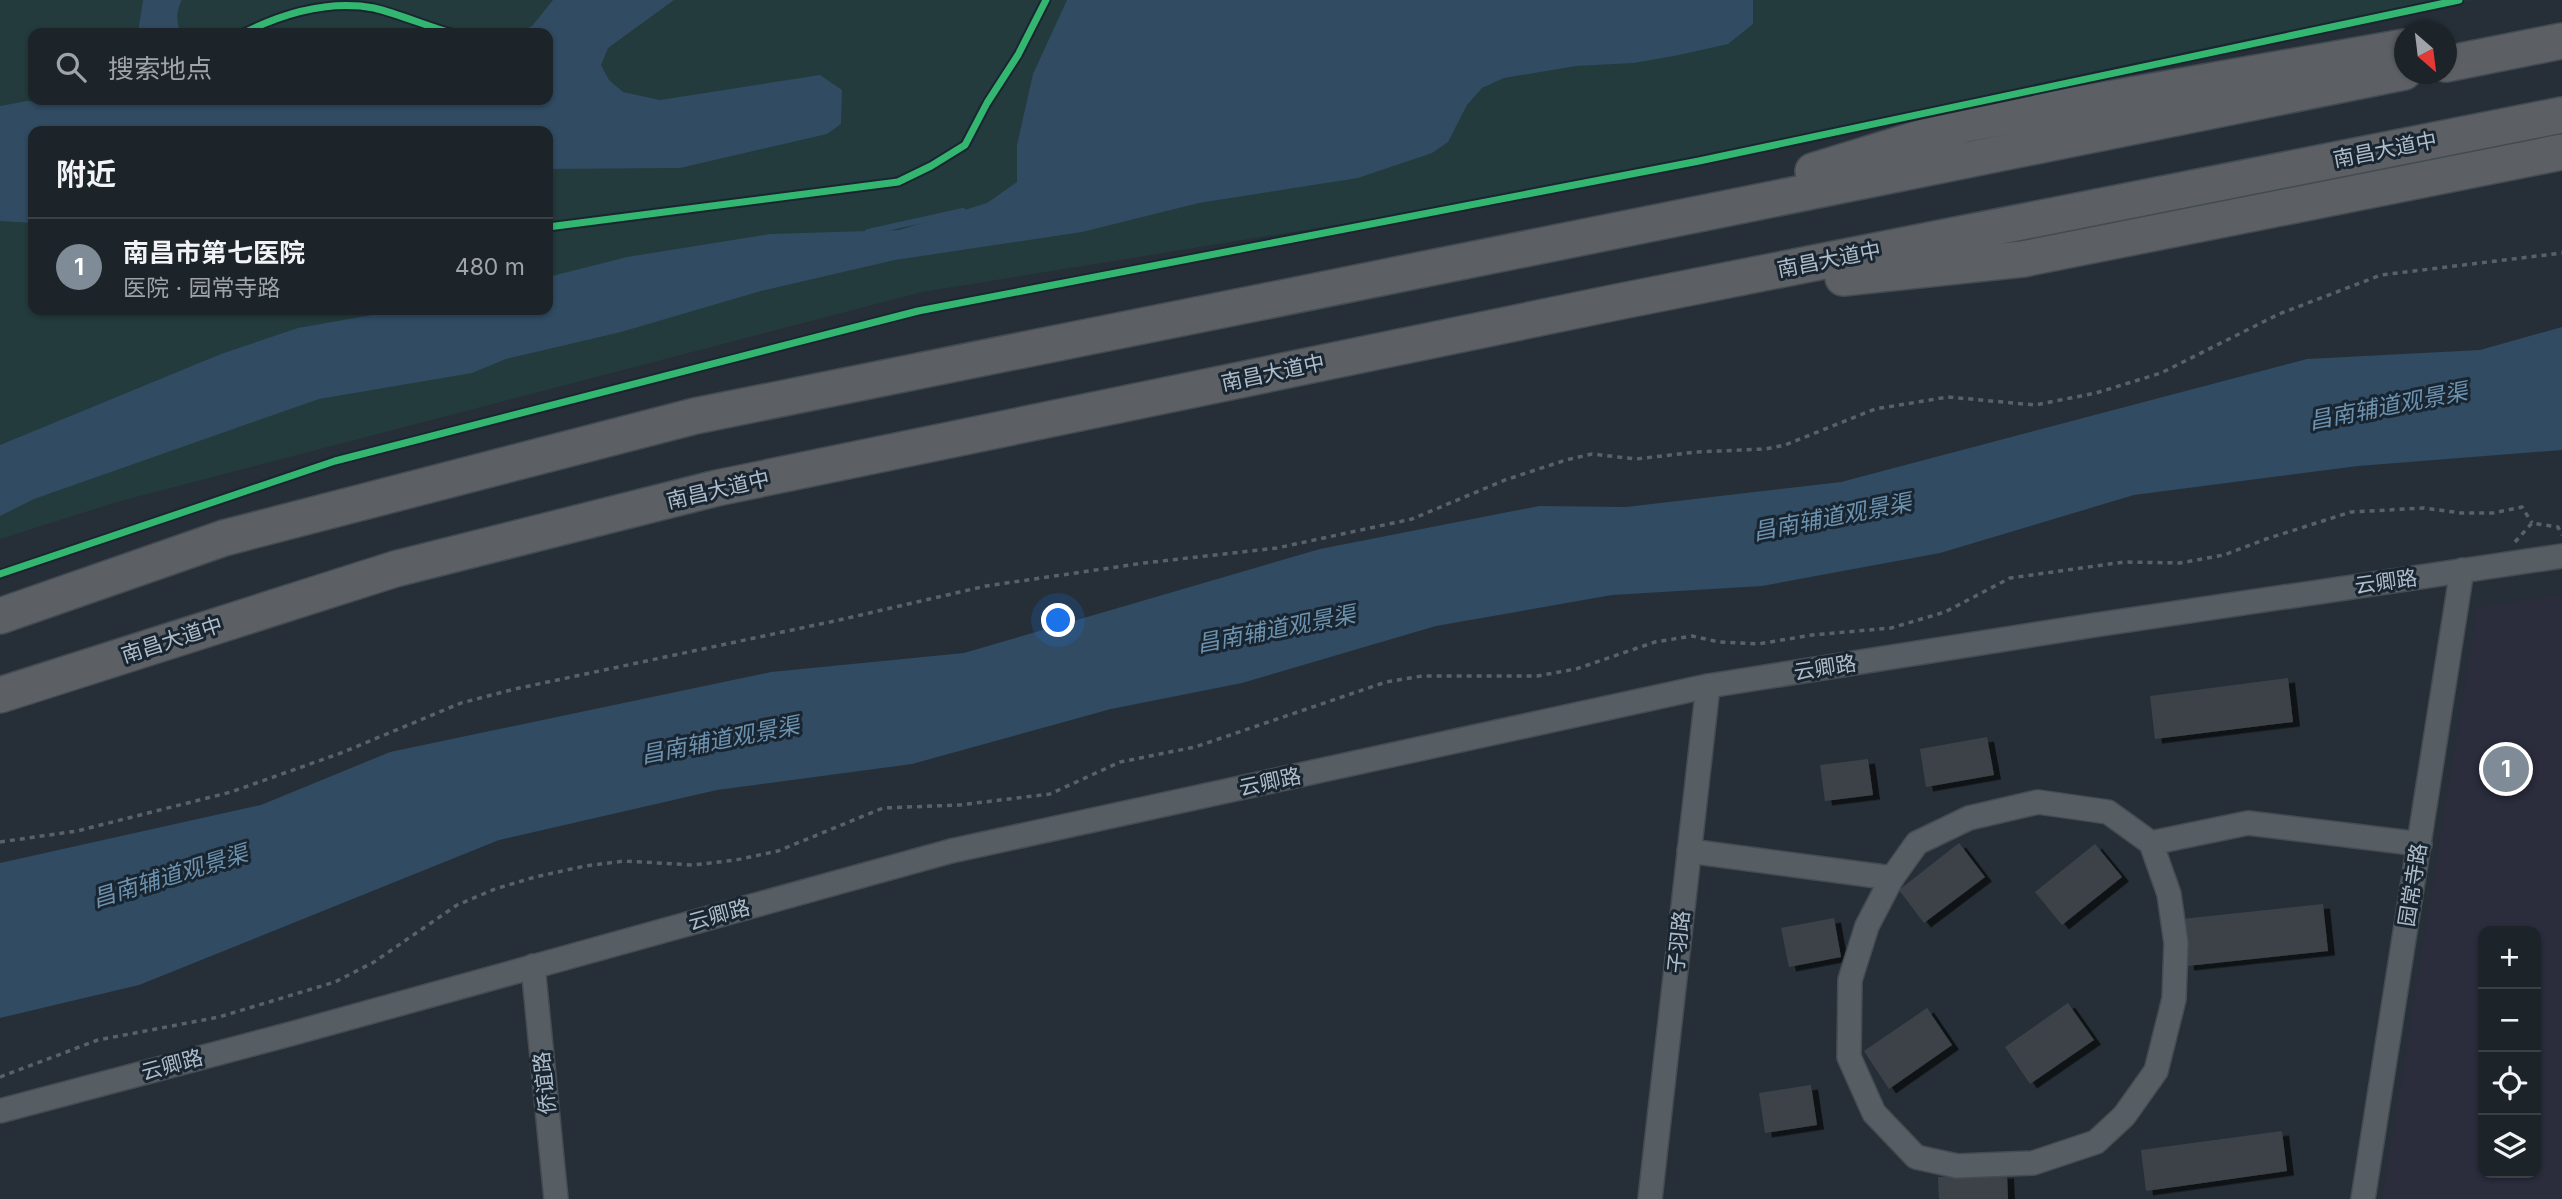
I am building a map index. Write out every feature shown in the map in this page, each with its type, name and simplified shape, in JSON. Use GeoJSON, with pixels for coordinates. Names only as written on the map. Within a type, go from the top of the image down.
{"type":"FeatureCollection","features":[{"type":"Feature","properties":{"kind":"highway"},"geometry":{"type":"LineString","coordinates":[[2457,37],[2562,19]]}},
{"type":"Feature","properties":{"kind":"highway"},"geometry":{"type":"LineString","coordinates":[[2457,62],[2562,41]]}},
{"type":"Feature","properties":{"kind":"highway"},"geometry":{"type":"LineString","coordinates":[[1620,230],[1966,124],[2394,49]]}},
{"type":"Feature","properties":{"kind":"highway"},"geometry":{"type":"LineString","coordinates":[[0,616],[224,538],[695,416],[2394,74]]}},
{"type":"Feature","properties":{"kind":"highway","name":"南昌大道中"},"geometry":{"type":"LineString","coordinates":[[0,695],[395,569],[718,488],[1617,302],[2562,115]]}},
{"type":"Feature","properties":{"kind":"highway"},"geometry":{"type":"LineString","coordinates":[[1617,302],[2023,259],[2562,152]]}},
{"type":"Feature","properties":{"kind":"highway"},"geometry":{"type":"LineString","coordinates":[[2497,165],[2562,160]]}},
{"type":"Feature","properties":{"kind":"street","name":"云卿路"},"geometry":{"type":"LineString","coordinates":[[0,1111],[951,851],[1708,686],[2562,556]]}},
{"type":"Feature","properties":{"kind":"street","name":"园常寺路"},"geometry":{"type":"LineString","coordinates":[[2363,1199],[2462,570]]}},
{"type":"Feature","properties":{"kind":"street","name":"子羽路"},"geometry":{"type":"LineString","coordinates":[[1650,1199],[1708,686]]}},
{"type":"Feature","properties":{"kind":"street"},"geometry":{"type":"LineString","coordinates":[[2038,802],[2108,812],[2151,843],[2169,894],[2176,943],[2174,999],[2156,1071],[2124,1116],[2096,1142],[2033,1163],[1957,1166],[1916,1157],[1874,1113],[1849,1057],[1850,980],[1867,926],[1892,878],[1917,843],[1969,818],[2038,802]]}},
{"type":"Feature","properties":{"kind":"street"},"geometry":{"type":"LineString","coordinates":[[2151,843],[2248,823],[2420,844]]}},
{"type":"Feature","properties":{"kind":"street"},"geometry":{"type":"LineString","coordinates":[[1689,851],[1892,878]]}},
{"type":"Feature","properties":{"kind":"street","name":"侨谊路"},"geometry":{"type":"LineString","coordinates":[[533,966],[556,1199]]}},
{"type":"Feature","properties":{"kind":"path"},"geometry":{"type":"LineString","coordinates":[[0,842],[77,831],[232,792],[341,753],[461,704],[556,680],[986,586],[1144,563],[1277,548],[1412,519],[1505,480],[1591,454],[1636,459],[1696,452],[1765,449],[1785,446],[1875,409],[1948,397],[2035,405],[2096,393],[2161,373],[2278,314],[2381,275],[2562,253]]}},
{"type":"Feature","properties":{"kind":"path"},"geometry":{"type":"LineString","coordinates":[[0,1077],[98,1040],[219,1017],[335,982],[374,961],[457,905],[495,889],[535,877],[624,861],[693,865],[736,860],[778,851],[883,808],[958,805],[1050,793],[1120,762],[1195,747],[1386,682],[1422,676],[1537,676],[1576,669],[1655,642],[1692,636],[1719,642],[1758,645],[1812,635],[1891,628],[1945,612],[2010,578],[2124,562],[2180,563],[2224,555],[2351,512],[2424,508],[2493,513],[2522,507],[2532,523],[2558,527],[2562,535]]}},
{"type":"Feature","properties":{"kind":"path"},"geometry":{"type":"LineString","coordinates":[[2509,564],[2516,538],[2532,523]]}},
{"type":"Feature","properties":{"kind":"shaded area"},"geometry":{"type":"Polygon","coordinates":[[[2562,595],[2562,1199],[2382,1199],[2477,607],[2562,595]]]}},
{"type":"Feature","properties":{"kind":"green space"},"geometry":{"type":"Polygon","coordinates":[[[0,0],[2471,0],[1706,165],[922,292],[117,502],[0,539],[0,0]]]}},
{"type":"Feature","properties":{"kind":"water"},"geometry":{"type":"Polygon","coordinates":[[[143,0],[182,0],[177,16],[179,28],[139,28],[143,0]]]}},
{"type":"Feature","properties":{"kind":"water"},"geometry":{"type":"Polygon","coordinates":[[[553,0],[674,0],[608,48],[601,65],[609,80],[623,92],[660,100],[820,75],[842,90],[841,124],[827,134],[680,168],[553,169],[553,126],[28,126],[28,223],[0,221],[0,106],[27,101],[28,105],[553,105],[553,28],[528,28],[553,0]]]}},
{"type":"Feature","properties":{"kind":"water"},"geometry":{"type":"Polygon","coordinates":[[[1067,0],[1753,0],[1753,24],[1728,44],[1634,63],[1576,66],[1504,78],[1482,88],[1467,105],[1448,142],[1432,153],[1358,178],[1199,203],[1082,232],[895,260],[761,291],[621,332],[506,359],[472,373],[319,399],[34,499],[0,516],[0,445],[221,354],[298,328],[372,315],[553,315],[553,276],[627,257],[770,234],[899,230],[987,203],[1017,182],[1017,145],[1033,74],[1067,0]]]}},
{"type":"Feature","properties":{"kind":"water","name":"昌南辅道观景渠"},"geometry":{"type":"Polygon","coordinates":[[[2562,327],[2562,450],[2358,466],[2134,495],[1940,553],[1762,586],[1612,595],[1436,626],[1242,683],[1111,709],[912,764],[717,790],[499,840],[139,985],[0,1018],[0,863],[261,805],[390,752],[771,672],[964,653],[1320,549],[1539,506],[1626,507],[1841,482],[2307,359],[2480,350],[2562,327]]]}},
{"type":"Feature","properties":{"kind":"building"},"geometry":{"type":"Polygon","coordinates":[[[2288,678],[2293,722],[2155,739],[2150,696],[2288,678]]]}},
{"type":"Feature","properties":{"kind":"building"},"geometry":{"type":"Polygon","coordinates":[[[1987,737],[1994,775],[1926,787],[1920,749],[1987,737]]]}},
{"type":"Feature","properties":{"kind":"building"},"geometry":{"type":"Polygon","coordinates":[[[1868,759],[1873,795],[1825,801],[1820,765],[1868,759]]]}},
{"type":"Feature","properties":{"kind":"building"},"geometry":{"type":"Polygon","coordinates":[[[1959,843],[1985,877],[1924,923],[1899,890],[1959,843]]]}},
{"type":"Feature","properties":{"kind":"building"},"geometry":{"type":"Polygon","coordinates":[[[2095,844],[2122,877],[2062,925],[2035,892],[2095,844]]]}},
{"type":"Feature","properties":{"kind":"building"},"geometry":{"type":"Polygon","coordinates":[[[2323,904],[2328,951],[2187,966],[2182,919],[2323,904]]]}},
{"type":"Feature","properties":{"kind":"building"},"geometry":{"type":"Polygon","coordinates":[[[1834,918],[1841,957],[1789,967],[1781,928],[1834,918]]]}},
{"type":"Feature","properties":{"kind":"building"},"geometry":{"type":"Polygon","coordinates":[[[2068,1003],[2094,1040],[2030,1084],[2005,1047],[2068,1003]]]}},
{"type":"Feature","properties":{"kind":"building"},"geometry":{"type":"Polygon","coordinates":[[[1927,1008],[1952,1045],[1889,1089],[1864,1051],[1927,1008]]]}},
{"type":"Feature","properties":{"kind":"building"},"geometry":{"type":"Polygon","coordinates":[[[1811,1085],[1817,1125],[1765,1133],[1759,1093],[1811,1085]]]}},
{"type":"Feature","properties":{"kind":"building"},"geometry":{"type":"Polygon","coordinates":[[[2282,1131],[2287,1171],[2146,1191],[2141,1150],[2282,1131]]]}},
{"type":"Feature","properties":{"kind":"building"},"geometry":{"type":"Polygon","coordinates":[[[2007,1174],[2008,1199],[1939,1199],[1938,1177],[2007,1174]]]}},
{"type":"Feature","properties":{"kind":"waterway"},"geometry":{"type":"LineString","coordinates":[[868,232],[963,211]]}},
{"type":"Feature","properties":{"kind":"cycle path"},"geometry":{"type":"LineString","coordinates":[[553,226],[898,182],[965,145],[987,103],[1018,55],[1046,0]]}},
{"type":"Feature","properties":{"kind":"cycle path"},"geometry":{"type":"LineString","coordinates":[[0,574],[335,461],[918,311],[1699,161],[2459,0]]}},
{"type":"Feature","properties":{"kind":"cycle path"},"geometry":{"type":"LineString","coordinates":[[256,28],[291,14],[340,6],[374,8],[436,28]]}},
{"type":"Feature","properties":{"kind":"place","name":"南昌市第七医院"},"geometry":{"type":"Point","coordinates":[2506,769]}}]}
